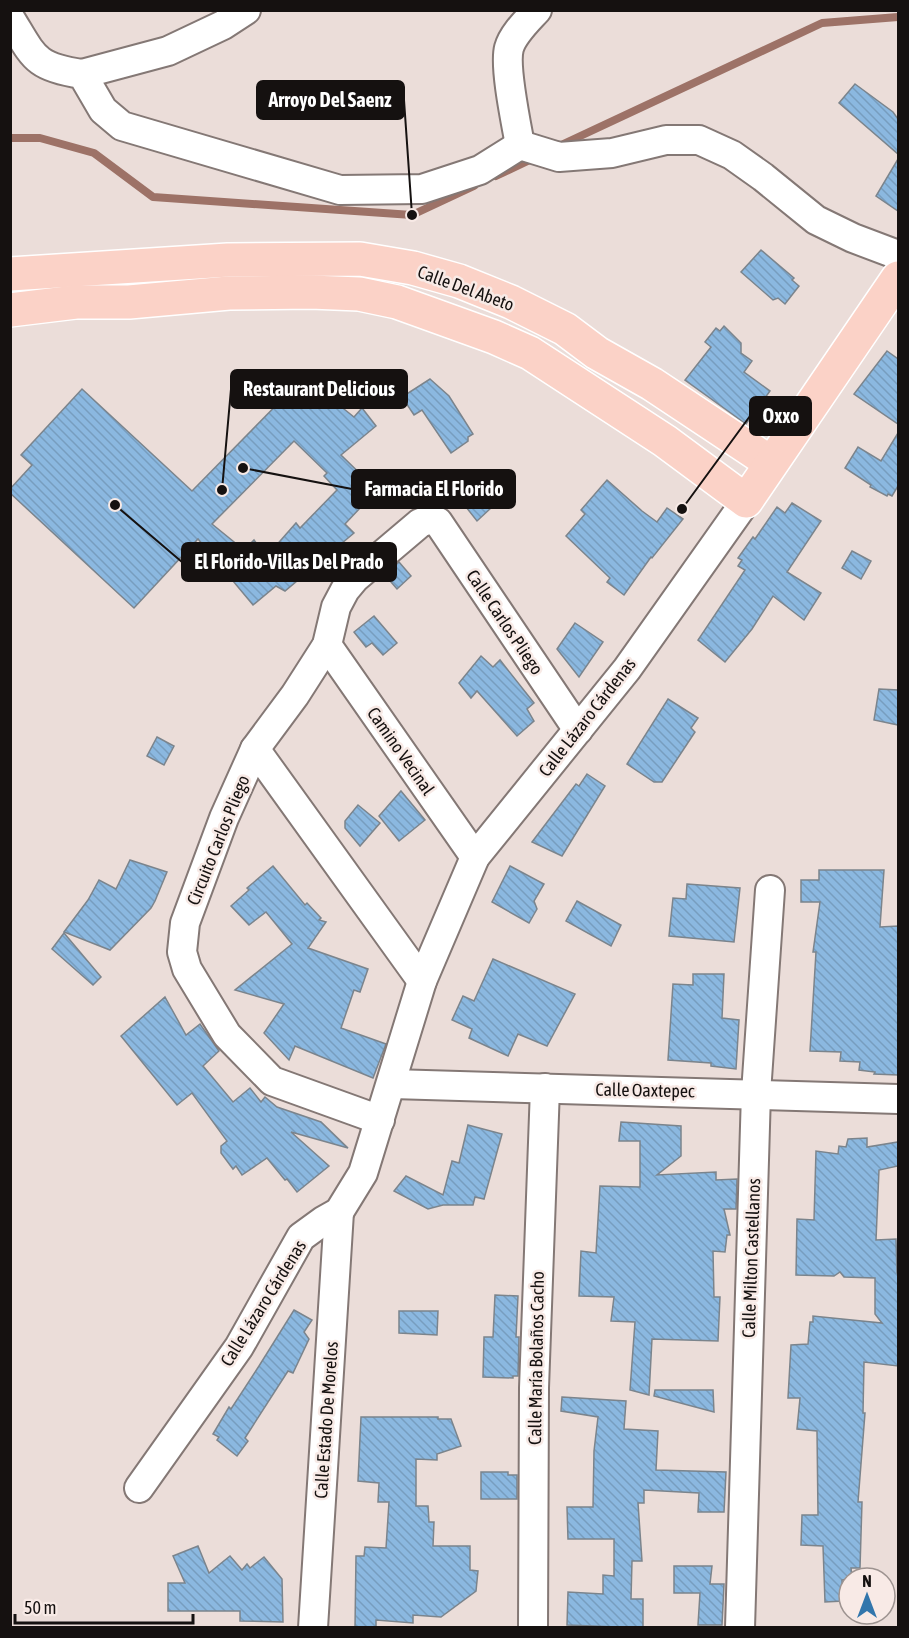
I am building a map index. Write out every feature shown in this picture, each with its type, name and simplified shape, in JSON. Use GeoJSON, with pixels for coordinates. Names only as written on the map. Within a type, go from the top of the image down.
{"type":"FeatureCollection","features":[{"type":"Feature","properties":{"kind":"main road","name":"Calle Del Abeto"},"geometry":{"type":"LineString","coordinates":[[10,274],[228,260],[360,259],[413,268],[459,281],[511,302],[565,329],[597,353],[652,384],[771,463]]}},
{"type":"Feature","properties":{"kind":"main road","name":"Calle Lázaro Cárdenas"},"geometry":{"type":"LineString","coordinates":[[746,501],[898,278]]}},
{"type":"Feature","properties":{"kind":"main road","name":"Calle Del Abeto"},"geometry":{"type":"LineString","coordinates":[[10,310],[76,302],[129,302],[229,293],[359,294],[397,302],[494,337],[530,353],[665,441],[746,501]]}},
{"type":"Feature","properties":{"kind":"main road"},"geometry":{"type":"LineString","coordinates":[[580,386],[597,353]]}},
{"type":"Feature","properties":{"kind":"street"},"geometry":{"type":"LineString","coordinates":[[10,18],[34,58],[57,70],[82,75],[168,51],[223,25],[246,10]]}},
{"type":"Feature","properties":{"kind":"street"},"geometry":{"type":"LineString","coordinates":[[525,147],[508,62],[510,47],[520,29],[537,10]]}},
{"type":"Feature","properties":{"kind":"street"},"geometry":{"type":"LineString","coordinates":[[82,75],[103,110],[122,126],[340,190],[422,189],[480,171],[525,147],[559,157],[612,153],[666,140],[699,140],[732,155],[816,220],[853,238],[898,255]]}},
{"type":"Feature","properties":{"kind":"street","name":"Calle Lázaro Cárdenas"},"geometry":{"type":"LineString","coordinates":[[139,1488],[239,1347],[301,1237],[322,1221],[339,1212],[363,1173],[422,981],[475,857],[627,669],[746,501]]}},
{"type":"Feature","properties":{"kind":"street","name":"Calle Carlos Pliego"},"geometry":{"type":"LineString","coordinates":[[428,520],[438,522],[578,730]]}},
{"type":"Feature","properties":{"kind":"street","name":"Circuito Carlos Pliego"},"geometry":{"type":"LineString","coordinates":[[380,1120],[272,1081],[227,1035],[187,969],[182,952],[185,924],[224,818],[255,749],[295,695],[327,645],[336,607],[345,590],[371,564],[420,523],[428,520]]}},
{"type":"Feature","properties":{"kind":"street","name":"Camino Vecinal"},"geometry":{"type":"LineString","coordinates":[[327,645],[475,857]]}},
{"type":"Feature","properties":{"kind":"street"},"geometry":{"type":"LineString","coordinates":[[255,749],[422,981]]}},
{"type":"Feature","properties":{"kind":"street","name":"Calle Milton Castellanos"},"geometry":{"type":"LineString","coordinates":[[740,1628],[756,1093],[770,890]]}},
{"type":"Feature","properties":{"kind":"street","name":"Calle Oaxtepec"},"geometry":{"type":"LineString","coordinates":[[392,1083],[898,1099]]}},
{"type":"Feature","properties":{"kind":"street","name":"Calle María Bolaños Cacho"},"geometry":{"type":"LineString","coordinates":[[533,1628],[534,1388],[545,1088]]}},
{"type":"Feature","properties":{"kind":"street","name":"Calle Estado De Morelos"},"geometry":{"type":"LineString","coordinates":[[313,1628],[339,1212]]}},
{"type":"Feature","properties":{"kind":"building"},"geometry":{"type":"Polygon","coordinates":[[[855,84],[893,112],[898,119],[898,154],[839,103],[855,84]]]}},
{"type":"Feature","properties":{"kind":"building"},"geometry":{"type":"Polygon","coordinates":[[[898,159],[898,211],[876,196],[898,159]]]}},
{"type":"Feature","properties":{"kind":"building"},"geometry":{"type":"Polygon","coordinates":[[[761,250],[794,278],[792,280],[799,286],[785,304],[778,298],[773,300],[741,272],[761,250]]]}},
{"type":"Feature","properties":{"kind":"building"},"geometry":{"type":"Polygon","coordinates":[[[724,326],[741,343],[741,353],[752,361],[744,372],[770,391],[746,424],[685,380],[711,347],[705,342],[716,328],[720,331],[724,326]]]}},
{"type":"Feature","properties":{"kind":"building"},"geometry":{"type":"Polygon","coordinates":[[[887,351],[898,359],[898,424],[854,394],[887,351]]]}},
{"type":"Feature","properties":{"kind":"building"},"geometry":{"type":"Polygon","coordinates":[[[304,377],[354,417],[362,408],[376,426],[341,455],[377,490],[345,524],[354,533],[285,591],[276,586],[253,605],[198,539],[134,608],[10,493],[10,489],[32,465],[21,455],[82,389],[192,491],[304,377]],[[294,441],[212,524],[244,550],[254,540],[266,557],[296,523],[300,528],[337,490],[324,476],[327,473],[294,441]]]}},
{"type":"Feature","properties":{"kind":"building"},"geometry":{"type":"Polygon","coordinates":[[[430,379],[449,396],[473,434],[468,437],[468,441],[451,453],[422,410],[414,415],[402,397],[430,379]]]}},
{"type":"Feature","properties":{"kind":"building"},"geometry":{"type":"Polygon","coordinates":[[[898,433],[898,486],[892,496],[888,494],[887,496],[870,487],[871,485],[845,468],[858,447],[881,461],[898,433]]]}},
{"type":"Feature","properties":{"kind":"building"},"geometry":{"type":"Polygon","coordinates":[[[607,480],[657,522],[667,508],[683,519],[651,557],[624,595],[607,582],[610,578],[566,536],[585,514],[581,510],[607,480]]]}},
{"type":"Feature","properties":{"kind":"building"},"geometry":{"type":"Polygon","coordinates":[[[479,494],[491,508],[477,521],[466,507],[479,494]]]}},
{"type":"Feature","properties":{"kind":"building"},"geometry":{"type":"Polygon","coordinates":[[[792,503],[821,521],[787,572],[821,593],[804,620],[773,596],[752,629],[725,662],[698,640],[745,570],[738,566],[742,560],[738,558],[753,537],[755,539],[777,507],[785,513],[792,503]]]}},
{"type":"Feature","properties":{"kind":"building"},"geometry":{"type":"Polygon","coordinates":[[[852,551],[871,561],[861,579],[842,568],[852,551]]]}},
{"type":"Feature","properties":{"kind":"building"},"geometry":{"type":"Polygon","coordinates":[[[399,562],[411,576],[397,589],[385,575],[399,562]]]}},
{"type":"Feature","properties":{"kind":"building"},"geometry":{"type":"Polygon","coordinates":[[[374,616],[397,643],[383,655],[372,643],[366,647],[354,632],[374,616]]]}},
{"type":"Feature","properties":{"kind":"building"},"geometry":{"type":"Polygon","coordinates":[[[575,623],[603,642],[579,677],[557,649],[575,623]]]}},
{"type":"Feature","properties":{"kind":"building"},"geometry":{"type":"Polygon","coordinates":[[[481,656],[493,667],[500,660],[534,703],[527,709],[534,721],[517,736],[477,691],[471,698],[459,683],[481,656]]]}},
{"type":"Feature","properties":{"kind":"building"},"geometry":{"type":"Polygon","coordinates":[[[879,689],[898,690],[898,725],[874,720],[879,689]]]}},
{"type":"Feature","properties":{"kind":"building"},"geometry":{"type":"Polygon","coordinates":[[[668,699],[698,718],[691,728],[695,732],[662,782],[654,782],[627,764],[668,699]]]}},
{"type":"Feature","properties":{"kind":"building"},"geometry":{"type":"Polygon","coordinates":[[[157,737],[174,746],[164,765],[147,756],[157,737]]]}},
{"type":"Feature","properties":{"kind":"building"},"geometry":{"type":"Polygon","coordinates":[[[587,774],[605,786],[562,856],[532,842],[576,784],[579,786],[587,774]]]}},
{"type":"Feature","properties":{"kind":"building"},"geometry":{"type":"Polygon","coordinates":[[[401,791],[425,820],[399,841],[379,816],[401,791]]]}},
{"type":"Feature","properties":{"kind":"building"},"geometry":{"type":"Polygon","coordinates":[[[358,805],[380,823],[360,846],[345,828],[345,821],[358,805]]]}},
{"type":"Feature","properties":{"kind":"building"},"geometry":{"type":"Polygon","coordinates":[[[130,860],[167,872],[151,908],[110,950],[64,932],[88,900],[99,880],[116,889],[130,860]]]}},
{"type":"Feature","properties":{"kind":"building"},"geometry":{"type":"Polygon","coordinates":[[[273,866],[305,905],[307,903],[321,918],[319,920],[326,922],[308,948],[368,969],[360,992],[354,990],[341,1028],[386,1044],[373,1078],[295,1046],[289,1060],[264,1033],[284,1004],[235,990],[292,944],[266,912],[249,925],[231,906],[249,890],[247,888],[273,866]]]}},
{"type":"Feature","properties":{"kind":"building"},"geometry":{"type":"Polygon","coordinates":[[[510,866],[544,884],[534,901],[537,909],[529,923],[492,902],[510,866]]]}},
{"type":"Feature","properties":{"kind":"building"},"geometry":{"type":"Polygon","coordinates":[[[819,870],[884,870],[880,927],[898,926],[898,1075],[874,1074],[875,1072],[859,1070],[860,1062],[840,1061],[841,1052],[810,1051],[816,952],[813,952],[820,902],[801,902],[801,880],[819,880],[819,870]]]}},
{"type":"Feature","properties":{"kind":"building"},"geometry":{"type":"Polygon","coordinates":[[[687,884],[740,888],[734,942],[669,936],[673,898],[686,899],[687,884]]]}},
{"type":"Feature","properties":{"kind":"building"},"geometry":{"type":"Polygon","coordinates":[[[577,901],[621,925],[611,946],[566,921],[577,901]]]}},
{"type":"Feature","properties":{"kind":"building"},"geometry":{"type":"Polygon","coordinates":[[[64,933],[101,977],[93,985],[52,949],[64,933]]]}},
{"type":"Feature","properties":{"kind":"building"},"geometry":{"type":"Polygon","coordinates":[[[493,959],[575,994],[547,1046],[518,1034],[508,1056],[469,1038],[472,1029],[452,1020],[463,996],[474,1001],[493,959]]]}},
{"type":"Feature","properties":{"kind":"building"},"geometry":{"type":"Polygon","coordinates":[[[693,974],[724,974],[722,1018],[739,1020],[736,1069],[711,1066],[711,1063],[668,1060],[673,984],[693,985],[693,974]]]}},
{"type":"Feature","properties":{"kind":"building"},"geometry":{"type":"Polygon","coordinates":[[[165,997],[186,1035],[200,1024],[219,1051],[203,1066],[233,1102],[250,1088],[261,1102],[265,1097],[277,1107],[321,1122],[348,1148],[291,1132],[329,1166],[297,1192],[267,1158],[242,1175],[236,1166],[233,1169],[221,1153],[221,1146],[227,1141],[192,1093],[177,1105],[121,1036],[165,997]]]}},
{"type":"Feature","properties":{"kind":"building"},"geometry":{"type":"Polygon","coordinates":[[[621,1122],[681,1126],[681,1156],[657,1175],[716,1172],[716,1180],[737,1179],[736,1209],[724,1209],[730,1235],[727,1235],[725,1252],[713,1251],[714,1297],[720,1297],[718,1341],[652,1339],[649,1395],[630,1390],[635,1322],[611,1321],[614,1297],[579,1296],[581,1251],[596,1253],[600,1186],[640,1187],[640,1141],[619,1141],[621,1122]]]}},
{"type":"Feature","properties":{"kind":"building"},"geometry":{"type":"Polygon","coordinates":[[[468,1125],[502,1134],[484,1199],[475,1197],[473,1205],[443,1205],[428,1209],[394,1191],[406,1176],[443,1195],[452,1161],[459,1163],[468,1125]]]}},
{"type":"Feature","properties":{"kind":"building"},"geometry":{"type":"Polygon","coordinates":[[[867,1138],[867,1147],[898,1142],[898,1166],[879,1170],[876,1240],[896,1239],[898,1366],[864,1362],[863,1413],[865,1413],[858,1502],[862,1502],[860,1566],[837,1566],[837,1601],[825,1602],[823,1546],[801,1545],[802,1515],[818,1515],[817,1431],[797,1429],[800,1398],[788,1398],[791,1345],[808,1344],[810,1322],[813,1322],[813,1316],[882,1323],[875,1314],[875,1278],[844,1277],[840,1272],[834,1276],[796,1275],[797,1219],[814,1220],[816,1151],[838,1154],[839,1146],[846,1147],[848,1139],[867,1138]]]}},
{"type":"Feature","properties":{"kind":"building"},"geometry":{"type":"Polygon","coordinates":[[[495,1295],[518,1296],[516,1337],[519,1337],[518,1376],[513,1376],[513,1378],[483,1377],[484,1337],[493,1337],[495,1295]]]}},
{"type":"Feature","properties":{"kind":"building"},"geometry":{"type":"Polygon","coordinates":[[[294,1310],[312,1320],[304,1332],[309,1339],[293,1373],[288,1371],[245,1438],[248,1441],[237,1456],[217,1440],[219,1437],[213,1434],[294,1310]]]}},
{"type":"Feature","properties":{"kind":"building"},"geometry":{"type":"Polygon","coordinates":[[[399,1311],[438,1311],[437,1335],[399,1333],[399,1311]]]}},
{"type":"Feature","properties":{"kind":"building"},"geometry":{"type":"Polygon","coordinates":[[[655,1390],[713,1390],[714,1412],[654,1396],[655,1390]]]}},
{"type":"Feature","properties":{"kind":"building"},"geometry":{"type":"Polygon","coordinates":[[[562,1397],[626,1401],[624,1429],[658,1431],[656,1470],[726,1472],[724,1512],[698,1512],[699,1493],[644,1490],[644,1503],[638,1503],[642,1561],[632,1561],[631,1599],[643,1599],[643,1628],[567,1625],[568,1592],[603,1594],[603,1575],[614,1576],[614,1539],[568,1539],[567,1507],[593,1507],[594,1451],[598,1417],[561,1411],[562,1397]]]}},
{"type":"Feature","properties":{"kind":"building"},"geometry":{"type":"Polygon","coordinates":[[[361,1417],[451,1419],[461,1446],[437,1454],[437,1460],[416,1459],[416,1506],[428,1506],[429,1522],[434,1522],[433,1546],[470,1546],[470,1570],[478,1571],[476,1591],[441,1617],[413,1615],[413,1623],[376,1620],[376,1628],[355,1628],[356,1556],[364,1556],[365,1547],[386,1548],[389,1502],[378,1502],[379,1483],[358,1481],[361,1417]]]}},
{"type":"Feature","properties":{"kind":"building"},"geometry":{"type":"Polygon","coordinates":[[[481,1472],[508,1472],[508,1475],[517,1475],[517,1499],[481,1499],[481,1472]]]}},
{"type":"Feature","properties":{"kind":"building"},"geometry":{"type":"Polygon","coordinates":[[[198,1546],[209,1573],[230,1556],[242,1570],[247,1564],[250,1568],[264,1557],[282,1579],[283,1622],[240,1621],[240,1611],[168,1611],[168,1583],[185,1583],[173,1556],[198,1546]]]}},
{"type":"Feature","properties":{"kind":"building"},"geometry":{"type":"Polygon","coordinates":[[[674,1566],[712,1566],[710,1584],[724,1584],[722,1625],[698,1625],[700,1593],[674,1593],[674,1566]]]}},
{"type":"Feature","properties":{"kind":"waterway"},"geometry":{"type":"LineString","coordinates":[[559,146],[822,23],[898,17]]}},
{"type":"Feature","properties":{"kind":"waterway"},"geometry":{"type":"LineString","coordinates":[[10,138],[40,138],[94,153],[153,197],[412,215],[474,186]]}},
{"type":"Feature","properties":{"kind":"waterway"},"geometry":{"type":"LineString","coordinates":[[496,176],[534,158]]}},
{"type":"Feature","properties":{"kind":"place","name":"Arroyo Del Saenz"},"geometry":{"type":"Point","coordinates":[412,215]}},
{"type":"Feature","properties":{"kind":"place","name":"Farmacia El Florido"},"geometry":{"type":"Point","coordinates":[243,468]}},
{"type":"Feature","properties":{"kind":"place","name":"Restaurant Delicious"},"geometry":{"type":"Point","coordinates":[222,490]}},
{"type":"Feature","properties":{"kind":"place","name":"El Florido-Villas Del Prado"},"geometry":{"type":"Point","coordinates":[115,505]}},
{"type":"Feature","properties":{"kind":"place","name":"Oxxo"},"geometry":{"type":"Point","coordinates":[682,509]}}]}
